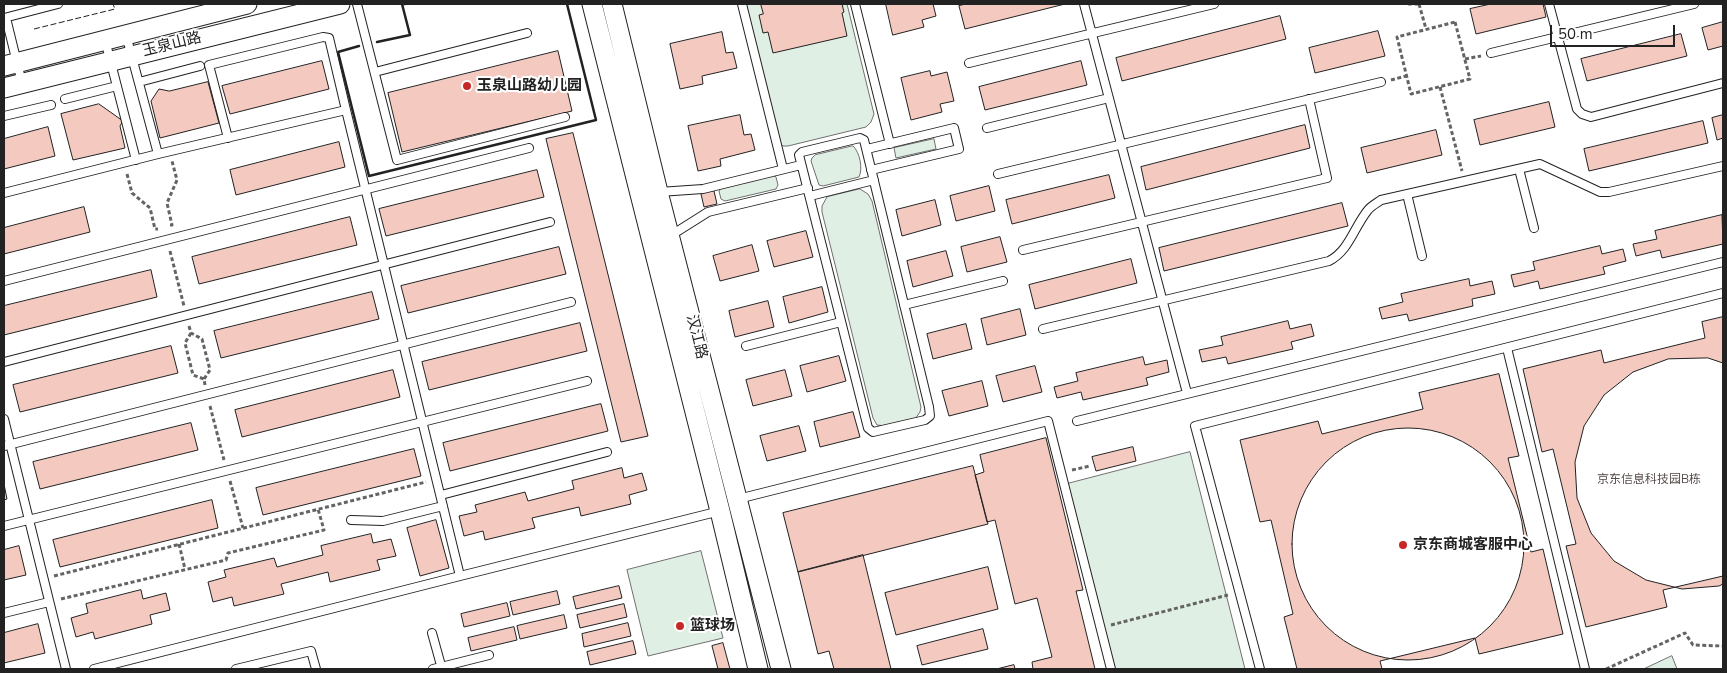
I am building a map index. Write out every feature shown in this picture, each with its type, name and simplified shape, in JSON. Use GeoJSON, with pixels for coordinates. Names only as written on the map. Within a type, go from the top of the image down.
{"type":"FeatureCollection","features":[{"type":"Feature","properties":{"kind":"street","name":"玉泉山路"},"geometry":{"type":"LineString","coordinates":[[10,64],[247,4]]}},
{"type":"Feature","properties":{"kind":"street","name":"玉泉山路"},"geometry":{"type":"LineString","coordinates":[[4,88],[340,4]]}},
{"type":"Feature","properties":{"kind":"street","name":"汉江路"},"geometry":{"type":"LineString","coordinates":[[592,4],[726,504],[781,669]]}},
{"type":"Feature","properties":{"kind":"street","name":"汉江路"},"geometry":{"type":"LineString","coordinates":[[612,4],[670,236],[726,504],[758,669]]}},
{"type":"Feature","properties":{"kind":"lane"},"geometry":{"type":"LineString","coordinates":[[22,83],[10,64],[5,18],[58,4]]}},
{"type":"Feature","properties":{"kind":"lane"},"geometry":{"type":"LineString","coordinates":[[357,4],[397,160],[565,117]]}},
{"type":"Feature","properties":{"kind":"lane"},"geometry":{"type":"LineString","coordinates":[[742,4],[783,169]]}},
{"type":"Feature","properties":{"kind":"lane"},"geometry":{"type":"LineString","coordinates":[[855,4],[890,144]]}},
{"type":"Feature","properties":{"kind":"lane"},"geometry":{"type":"LineString","coordinates":[[1084,4],[1187,394]]}},
{"type":"Feature","properties":{"kind":"lane"},"geometry":{"type":"LineString","coordinates":[[969,63],[1214,4]]}},
{"type":"Feature","properties":{"kind":"lane"},"geometry":{"type":"LineString","coordinates":[[1549,4],[1577,109],[1582,114],[1591,117],[1723,83]]}},
{"type":"Feature","properties":{"kind":"lane"},"geometry":{"type":"LineString","coordinates":[[1491,53],[1694,4]]}},
{"type":"Feature","properties":{"kind":"lane"},"geometry":{"type":"LineString","coordinates":[[374,72],[527,33]]}},
{"type":"Feature","properties":{"kind":"lane"},"geometry":{"type":"LineString","coordinates":[[126,35],[158,154]]}},
{"type":"Feature","properties":{"kind":"lane"},"geometry":{"type":"LineString","coordinates":[[228,138],[209,65],[323,37],[329,38],[460,576]]}},
{"type":"Feature","properties":{"kind":"lane"},"geometry":{"type":"LineString","coordinates":[[105,40],[136,160]]}},
{"type":"Feature","properties":{"kind":"lane"},"geometry":{"type":"LineString","coordinates":[[139,82],[200,66]]}},
{"type":"Feature","properties":{"kind":"lane"},"geometry":{"type":"LineString","coordinates":[[998,174],[1381,82]]}},
{"type":"Feature","properties":{"kind":"lane"},"geometry":{"type":"LineString","coordinates":[[65,99],[117,86]]}},
{"type":"Feature","properties":{"kind":"lane"},"geometry":{"type":"LineString","coordinates":[[986,128],[1109,98]]}},
{"type":"Feature","properties":{"kind":"lane"},"geometry":{"type":"LineString","coordinates":[[1023,250],[1327,178],[1309,99]]}},
{"type":"Feature","properties":{"kind":"lane"},"geometry":{"type":"LineString","coordinates":[[4,116],[51,104]]}},
{"type":"Feature","properties":{"kind":"lane"},"geometry":{"type":"LineString","coordinates":[[4,193],[158,154],[346,110]]}},
{"type":"Feature","properties":{"kind":"lane"},"geometry":{"type":"LineString","coordinates":[[866,149],[954,128],[959,149],[872,170]]}},
{"type":"Feature","properties":{"kind":"lane"},"geometry":{"type":"LineString","coordinates":[[860,138],[864,140],[866,149],[930,416],[925,420],[873,432],[868,428],[799,155],[802,152],[860,138]]}},
{"type":"Feature","properties":{"kind":"lane"},"geometry":{"type":"LineString","coordinates":[[4,281],[529,148]]}},
{"type":"Feature","properties":{"kind":"lane"},"geometry":{"type":"LineString","coordinates":[[1043,329],[1328,262],[1337,257],[1369,209],[1381,200],[1540,164],[1600,192],[1610,192],[1723,166]]}},
{"type":"Feature","properties":{"kind":"lane"},"geometry":{"type":"LineString","coordinates":[[658,192],[703,189],[801,165]]}},
{"type":"Feature","properties":{"kind":"lane"},"geometry":{"type":"LineString","coordinates":[[1519,169],[1534,228]]}},
{"type":"Feature","properties":{"kind":"lane"},"geometry":{"type":"LineString","coordinates":[[810,196],[874,180]]}},
{"type":"Feature","properties":{"kind":"lane"},"geometry":{"type":"LineString","coordinates":[[670,236],[708,212],[808,188]]}},
{"type":"Feature","properties":{"kind":"lane"},"geometry":{"type":"LineString","coordinates":[[1407,194],[1422,256]]}},
{"type":"Feature","properties":{"kind":"lane"},"geometry":{"type":"LineString","coordinates":[[4,362],[550,222]]}},
{"type":"Feature","properties":{"kind":"lane"},"geometry":{"type":"LineString","coordinates":[[1077,421],[1723,262]]}},
{"type":"Feature","properties":{"kind":"lane"},"geometry":{"type":"LineString","coordinates":[[904,305],[1003,281]]}},
{"type":"Feature","properties":{"kind":"lane"},"geometry":{"type":"LineString","coordinates":[[1260,669],[1195,426],[1723,293]]}},
{"type":"Feature","properties":{"kind":"lane"},"geometry":{"type":"LineString","coordinates":[[7,445],[571,302]]}},
{"type":"Feature","properties":{"kind":"lane"},"geometry":{"type":"LineString","coordinates":[[746,346],[842,322]]}},
{"type":"Feature","properties":{"kind":"lane"},"geometry":{"type":"LineString","coordinates":[[1506,348],[1585,669]]}},
{"type":"Feature","properties":{"kind":"lane"},"geometry":{"type":"LineString","coordinates":[[4,526],[586,381]]}},
{"type":"Feature","properties":{"kind":"lane"},"geometry":{"type":"LineString","coordinates":[[4,419],[7,445],[29,520],[66,669]]}},
{"type":"Feature","properties":{"kind":"lane"},"geometry":{"type":"LineString","coordinates":[[94,669],[460,576],[726,504],[1048,421],[1111,669]]}},
{"type":"Feature","properties":{"kind":"lane"},"geometry":{"type":"LineString","coordinates":[[440,495],[607,452]]}},
{"type":"Feature","properties":{"kind":"lane"},"geometry":{"type":"LineString","coordinates":[[351,520],[383,521],[443,506]]}},
{"type":"Feature","properties":{"kind":"lane"},"geometry":{"type":"LineString","coordinates":[[4,612],[49,602]]}},
{"type":"Feature","properties":{"kind":"lane"},"geometry":{"type":"LineString","coordinates":[[432,633],[442,668]]}},
{"type":"Feature","properties":{"kind":"lane"},"geometry":{"type":"LineString","coordinates":[[236,669],[311,651],[316,669]]}},
{"type":"Feature","properties":{"kind":"lane"},"geometry":{"type":"LineString","coordinates":[[433,669],[489,655]]}},
{"type":"Feature","properties":{"kind":"path"},"geometry":{"type":"LineString","coordinates":[[1408,4],[1419,4],[1426,30]]}},
{"type":"Feature","properties":{"kind":"path"},"geometry":{"type":"LineString","coordinates":[[1455,22],[1470,79],[1411,94],[1397,37],[1426,30],[1455,22]]}},
{"type":"Feature","properties":{"kind":"path"},"geometry":{"type":"LineString","coordinates":[[1465,59],[1491,53]]}},
{"type":"Feature","properties":{"kind":"path"},"geometry":{"type":"LineString","coordinates":[[1440,87],[1464,181]]}},
{"type":"Feature","properties":{"kind":"path"},"geometry":{"type":"LineString","coordinates":[[124,163],[132,192],[150,208],[155,229],[164,228],[172,225],[166,203],[177,180],[170,152]]}},
{"type":"Feature","properties":{"kind":"path"},"geometry":{"type":"LineString","coordinates":[[168,240],[191,333],[202,339],[210,370],[204,379],[206,394],[242,528]]}},
{"type":"Feature","properties":{"kind":"path"},"geometry":{"type":"LineString","coordinates":[[191,333],[185,343],[193,374],[204,379]]}},
{"type":"Feature","properties":{"kind":"path"},"geometry":{"type":"LineString","coordinates":[[1061,472],[1090,466]]}},
{"type":"Feature","properties":{"kind":"path"},"geometry":{"type":"LineString","coordinates":[[43,578],[437,479]]}},
{"type":"Feature","properties":{"kind":"path"},"geometry":{"type":"LineString","coordinates":[[49,602],[226,560],[228,553],[324,530],[318,509]]}},
{"type":"Feature","properties":{"kind":"path"},"geometry":{"type":"LineString","coordinates":[[179,544],[185,569]]}},
{"type":"Feature","properties":{"kind":"path"},"geometry":{"type":"LineString","coordinates":[[1101,628],[1239,592]]}},
{"type":"Feature","properties":{"kind":"path"},"geometry":{"type":"LineString","coordinates":[[1606,669],[1685,633],[1693,645],[1723,646]]}},
{"type":"Feature","properties":{"kind":"green space"},"geometry":{"type":"Polygon","coordinates":[[[746,4],[847,4],[874,114],[871,122],[866,127],[783,146],[746,4]]]}},
{"type":"Feature","properties":{"kind":"green space"},"geometry":{"type":"Polygon","coordinates":[[[934,139],[936,149],[896,158],[894,148],[934,139]]]}},
{"type":"Feature","properties":{"kind":"green space"},"geometry":{"type":"Polygon","coordinates":[[[853,146],[860,161],[861,170],[859,177],[823,186],[819,185],[811,161],[812,158],[815,155],[853,146]]]}},
{"type":"Feature","properties":{"kind":"green space"},"geometry":{"type":"Polygon","coordinates":[[[773,175],[776,177],[778,185],[776,189],[725,201],[721,199],[719,191],[721,188],[773,175]]]}},
{"type":"Feature","properties":{"kind":"green space"},"geometry":{"type":"Polygon","coordinates":[[[860,189],[868,194],[872,201],[921,407],[915,419],[886,426],[877,425],[873,418],[822,212],[822,206],[827,197],[860,189]]]}},
{"type":"Feature","properties":{"kind":"green space"},"geometry":{"type":"Polygon","coordinates":[[[1190,452],[1245,669],[1113,669],[1067,484],[1190,452]]]}},
{"type":"Feature","properties":{"kind":"green space"},"geometry":{"type":"Polygon","coordinates":[[[701,551],[723,638],[648,656],[627,570],[701,551]]]}},
{"type":"Feature","properties":{"kind":"green space"},"geometry":{"type":"Polygon","coordinates":[[[1672,656],[1677,669],[1644,669],[1672,656]]]}},
{"type":"Feature","properties":{"kind":"building"},"geometry":{"type":"Polygon","coordinates":[[[761,4],[842,4],[847,36],[773,53],[768,32],[763,33],[759,15],[763,14],[761,4]]]}},
{"type":"Feature","properties":{"kind":"building"},"geometry":{"type":"Polygon","coordinates":[[[886,4],[933,4],[936,16],[922,20],[924,27],[893,35],[886,4]]]}},
{"type":"Feature","properties":{"kind":"building"},"geometry":{"type":"Polygon","coordinates":[[[966,4],[1065,4],[965,29],[959,6],[966,4]]]}},
{"type":"Feature","properties":{"kind":"building"},"geometry":{"type":"Polygon","coordinates":[[[1491,4],[1543,4],[1546,17],[1476,34],[1470,9],[1491,4]]]}},
{"type":"Feature","properties":{"kind":"building"},"geometry":{"type":"Polygon","coordinates":[[[1280,16],[1286,39],[1122,81],[1116,58],[1280,16]]]}},
{"type":"Feature","properties":{"kind":"building"},"geometry":{"type":"Polygon","coordinates":[[[1723,22],[1723,46],[1708,50],[1702,28],[1723,22]]]}},
{"type":"Feature","properties":{"kind":"building"},"geometry":{"type":"Polygon","coordinates":[[[1378,31],[1385,56],[1315,73],[1309,48],[1378,31]]]}},
{"type":"Feature","properties":{"kind":"building"},"geometry":{"type":"Polygon","coordinates":[[[722,32],[726,53],[733,52],[737,68],[702,76],[703,84],[680,89],[670,44],[722,32]]]}},
{"type":"Feature","properties":{"kind":"building"},"geometry":{"type":"Polygon","coordinates":[[[1681,34],[1687,56],[1587,81],[1581,59],[1681,34]]]}},
{"type":"Feature","properties":{"kind":"building"},"geometry":{"type":"Polygon","coordinates":[[[558,51],[572,111],[402,152],[388,93],[558,51]]]}},
{"type":"Feature","properties":{"kind":"building"},"geometry":{"type":"Polygon","coordinates":[[[322,61],[329,89],[230,114],[222,86],[322,61]]]}},
{"type":"Feature","properties":{"kind":"building"},"geometry":{"type":"Polygon","coordinates":[[[1081,61],[1087,85],[985,110],[979,87],[1081,61]]]}},
{"type":"Feature","properties":{"kind":"building"},"geometry":{"type":"Polygon","coordinates":[[[930,71],[931,76],[947,72],[954,101],[940,104],[942,112],[911,120],[901,78],[930,71]]]}},
{"type":"Feature","properties":{"kind":"building"},"geometry":{"type":"Polygon","coordinates":[[[208,82],[219,123],[160,138],[151,101],[159,89],[169,91],[208,82]]]}},
{"type":"Feature","properties":{"kind":"building"},"geometry":{"type":"Polygon","coordinates":[[[1549,102],[1555,127],[1480,145],[1474,120],[1549,102]]]}},
{"type":"Feature","properties":{"kind":"building"},"geometry":{"type":"Polygon","coordinates":[[[99,104],[123,121],[120,126],[125,148],[73,160],[61,114],[99,104]]]}},
{"type":"Feature","properties":{"kind":"building"},"geometry":{"type":"Polygon","coordinates":[[[740,115],[744,135],[751,134],[755,150],[720,159],[721,166],[698,171],[688,126],[740,115]]]}},
{"type":"Feature","properties":{"kind":"building"},"geometry":{"type":"Polygon","coordinates":[[[1723,115],[1723,138],[1717,140],[1712,118],[1723,115]]]}},
{"type":"Feature","properties":{"kind":"building"},"geometry":{"type":"Polygon","coordinates":[[[1703,121],[1708,143],[1589,171],[1584,149],[1703,121]]]}},
{"type":"Feature","properties":{"kind":"building"},"geometry":{"type":"Polygon","coordinates":[[[1305,125],[1310,148],[1146,190],[1141,167],[1305,125]]]}},
{"type":"Feature","properties":{"kind":"building"},"geometry":{"type":"Polygon","coordinates":[[[48,127],[55,156],[4,169],[4,139],[48,127]]]}},
{"type":"Feature","properties":{"kind":"building"},"geometry":{"type":"Polygon","coordinates":[[[1436,130],[1442,155],[1367,173],[1361,148],[1436,130]]]}},
{"type":"Feature","properties":{"kind":"building"},"geometry":{"type":"Polygon","coordinates":[[[573,133],[648,436],[621,442],[546,139],[573,133]]]}},
{"type":"Feature","properties":{"kind":"building"},"geometry":{"type":"Polygon","coordinates":[[[339,142],[345,167],[236,195],[230,170],[339,142]]]}},
{"type":"Feature","properties":{"kind":"building"},"geometry":{"type":"Polygon","coordinates":[[[537,170],[544,197],[386,236],[379,209],[537,170]]]}},
{"type":"Feature","properties":{"kind":"building"},"geometry":{"type":"Polygon","coordinates":[[[1109,175],[1115,198],[1012,224],[1006,200],[1109,175]]]}},
{"type":"Feature","properties":{"kind":"building"},"geometry":{"type":"Polygon","coordinates":[[[989,186],[995,211],[956,221],[950,196],[989,186]]]}},
{"type":"Feature","properties":{"kind":"building"},"geometry":{"type":"Polygon","coordinates":[[[714,191],[717,204],[704,207],[701,194],[714,191]]]}},
{"type":"Feature","properties":{"kind":"building"},"geometry":{"type":"Polygon","coordinates":[[[935,200],[941,225],[902,236],[896,210],[935,200]]]}},
{"type":"Feature","properties":{"kind":"building"},"geometry":{"type":"Polygon","coordinates":[[[1342,203],[1348,226],[1164,271],[1159,248],[1342,203]]]}},
{"type":"Feature","properties":{"kind":"building"},"geometry":{"type":"Polygon","coordinates":[[[84,207],[90,232],[4,254],[4,228],[84,207]]]}},
{"type":"Feature","properties":{"kind":"building"},"geometry":{"type":"Polygon","coordinates":[[[1722,215],[1723,244],[1662,258],[1660,250],[1636,256],[1633,244],[1657,239],[1655,231],[1722,215]]]}},
{"type":"Feature","properties":{"kind":"building"},"geometry":{"type":"Polygon","coordinates":[[[350,217],[357,245],[199,284],[192,257],[350,217]]]}},
{"type":"Feature","properties":{"kind":"building"},"geometry":{"type":"Polygon","coordinates":[[[806,231],[813,257],[774,267],[767,241],[806,231]]]}},
{"type":"Feature","properties":{"kind":"building"},"geometry":{"type":"Polygon","coordinates":[[[1000,237],[1007,262],[967,272],[961,247],[1000,237]]]}},
{"type":"Feature","properties":{"kind":"building"},"geometry":{"type":"Polygon","coordinates":[[[752,245],[759,271],[720,281],[713,256],[752,245]]]}},
{"type":"Feature","properties":{"kind":"building"},"geometry":{"type":"Polygon","coordinates":[[[1600,246],[1602,254],[1623,249],[1626,261],[1603,267],[1605,274],[1540,289],[1538,281],[1514,287],[1511,275],[1535,270],[1533,262],[1600,246]]]}},
{"type":"Feature","properties":{"kind":"building"},"geometry":{"type":"Polygon","coordinates":[[[559,247],[566,274],[408,313],[401,286],[559,247]]]}},
{"type":"Feature","properties":{"kind":"building"},"geometry":{"type":"Polygon","coordinates":[[[946,251],[953,276],[913,287],[907,261],[946,251]]]}},
{"type":"Feature","properties":{"kind":"building"},"geometry":{"type":"Polygon","coordinates":[[[1131,259],[1137,283],[1035,309],[1029,285],[1131,259]]]}},
{"type":"Feature","properties":{"kind":"building"},"geometry":{"type":"Polygon","coordinates":[[[151,270],[157,297],[4,335],[4,306],[151,270]]]}},
{"type":"Feature","properties":{"kind":"building"},"geometry":{"type":"Polygon","coordinates":[[[1469,279],[1470,286],[1492,281],[1495,294],[1472,299],[1473,306],[1409,321],[1407,314],[1382,319],[1379,308],[1403,302],[1401,294],[1469,279]]]}},
{"type":"Feature","properties":{"kind":"building"},"geometry":{"type":"Polygon","coordinates":[[[822,287],[828,312],[789,323],[783,297],[822,287]]]}},
{"type":"Feature","properties":{"kind":"building"},"geometry":{"type":"Polygon","coordinates":[[[372,292],[379,319],[221,358],[214,331],[372,292]]]}},
{"type":"Feature","properties":{"kind":"building"},"geometry":{"type":"Polygon","coordinates":[[[768,301],[774,327],[735,337],[729,311],[768,301]]]}},
{"type":"Feature","properties":{"kind":"building"},"geometry":{"type":"Polygon","coordinates":[[[1020,309],[1026,335],[987,345],[981,319],[1020,309]]]}},
{"type":"Feature","properties":{"kind":"building"},"geometry":{"type":"Polygon","coordinates":[[[1723,317],[1723,576],[1663,590],[1667,607],[1586,627],[1566,546],[1576,544],[1553,449],[1542,452],[1523,369],[1601,350],[1604,363],[1705,338],[1702,322],[1723,317]]]}},
{"type":"Feature","properties":{"kind":"building"},"geometry":{"type":"Polygon","coordinates":[[[1288,321],[1290,329],[1311,324],[1314,336],[1291,342],[1293,349],[1228,364],[1226,357],[1202,362],[1199,350],[1223,345],[1221,337],[1288,321]]]}},
{"type":"Feature","properties":{"kind":"building"},"geometry":{"type":"Polygon","coordinates":[[[580,323],[587,351],[429,390],[422,362],[580,323]]]}},
{"type":"Feature","properties":{"kind":"building"},"geometry":{"type":"Polygon","coordinates":[[[966,324],[972,349],[933,359],[927,334],[966,324]]]}},
{"type":"Feature","properties":{"kind":"building"},"geometry":{"type":"Polygon","coordinates":[[[171,346],[178,373],[20,412],[13,385],[171,346]]]}},
{"type":"Feature","properties":{"kind":"building"},"geometry":{"type":"Polygon","coordinates":[[[839,356],[846,381],[807,392],[800,366],[839,356]]]}},
{"type":"Feature","properties":{"kind":"building"},"geometry":{"type":"Polygon","coordinates":[[[1143,357],[1145,365],[1167,360],[1169,372],[1146,378],[1148,385],[1083,400],[1081,392],[1057,398],[1054,387],[1078,381],[1076,373],[1143,357]]]}},
{"type":"Feature","properties":{"kind":"building"},"geometry":{"type":"Polygon","coordinates":[[[1708,358],[1723,363],[1723,584],[1719,586],[1682,589],[1646,580],[1614,561],[1591,533],[1577,498],[1575,462],[1584,426],[1604,395],[1633,372],[1668,359],[1708,358]]]}},
{"type":"Feature","properties":{"kind":"building"},"geometry":{"type":"Polygon","coordinates":[[[1035,366],[1042,392],[1003,402],[996,376],[1035,366]]]}},
{"type":"Feature","properties":{"kind":"building"},"geometry":{"type":"Polygon","coordinates":[[[393,370],[400,397],[242,437],[235,410],[393,370]]]}},
{"type":"Feature","properties":{"kind":"building"},"geometry":{"type":"Polygon","coordinates":[[[785,370],[792,396],[753,406],[746,380],[785,370]]]}},
{"type":"Feature","properties":{"kind":"building"},"geometry":{"type":"Polygon","coordinates":[[[1499,374],[1519,456],[1508,458],[1531,552],[1543,549],[1563,634],[1479,654],[1475,638],[1380,661],[1382,669],[1297,669],[1284,617],[1293,614],[1271,520],[1260,522],[1240,440],[1318,421],[1322,434],[1423,409],[1419,393],[1499,374]]]}},
{"type":"Feature","properties":{"kind":"building"},"geometry":{"type":"Polygon","coordinates":[[[982,381],[988,406],[949,416],[942,391],[982,381]]]}},
{"type":"Feature","properties":{"kind":"building"},"geometry":{"type":"Polygon","coordinates":[[[601,404],[608,431],[450,471],[443,443],[601,404]]]}},
{"type":"Feature","properties":{"kind":"building"},"geometry":{"type":"Polygon","coordinates":[[[853,412],[860,437],[820,447],[814,422],[853,412]]]}},
{"type":"Feature","properties":{"kind":"building"},"geometry":{"type":"Polygon","coordinates":[[[191,423],[198,450],[40,489],[33,462],[191,423]]]}},
{"type":"Feature","properties":{"kind":"building"},"geometry":{"type":"Polygon","coordinates":[[[799,426],[806,451],[767,461],[760,436],[799,426]]]}},
{"type":"Feature","properties":{"kind":"building"},"geometry":{"type":"Polygon","coordinates":[[[1408,428],[1442,433],[1452,437],[1472,448],[1490,462],[1504,480],[1515,500],[1519,510],[1524,544],[1519,578],[1515,588],[1504,608],[1490,626],[1472,640],[1452,651],[1442,655],[1408,660],[1374,655],[1364,651],[1344,640],[1326,626],[1312,608],[1301,588],[1297,578],[1292,544],[1297,510],[1301,500],[1312,480],[1326,462],[1344,448],[1364,437],[1374,433],[1408,428]]]}},
{"type":"Feature","properties":{"kind":"building"},"geometry":{"type":"Polygon","coordinates":[[[1046,438],[1083,590],[1076,591],[1095,669],[1033,669],[1032,662],[1052,657],[1037,598],[1015,604],[995,520],[987,522],[975,475],[984,472],[980,455],[1046,438]]]}},
{"type":"Feature","properties":{"kind":"building"},"geometry":{"type":"Polygon","coordinates":[[[1133,447],[1136,461],[1096,471],[1092,457],[1133,447]]]}},
{"type":"Feature","properties":{"kind":"building"},"geometry":{"type":"Polygon","coordinates":[[[414,449],[421,476],[263,515],[256,488],[414,449]]]}},
{"type":"Feature","properties":{"kind":"building"},"geometry":{"type":"Polygon","coordinates":[[[973,466],[988,524],[798,572],[783,513],[973,466]]]}},
{"type":"Feature","properties":{"kind":"building"},"geometry":{"type":"Polygon","coordinates":[[[622,468],[624,478],[642,473],[647,490],[629,495],[631,504],[581,516],[579,507],[532,518],[535,528],[485,540],[483,531],[464,536],[459,516],[477,512],[475,505],[525,492],[528,501],[574,489],[572,481],[622,468]]]}},
{"type":"Feature","properties":{"kind":"building"},"geometry":{"type":"Polygon","coordinates":[[[4,484],[7,499],[4,500],[4,484]]]}},
{"type":"Feature","properties":{"kind":"building"},"geometry":{"type":"Polygon","coordinates":[[[212,500],[218,528],[60,567],[53,540],[212,500]]]}},
{"type":"Feature","properties":{"kind":"building"},"geometry":{"type":"Polygon","coordinates":[[[436,520],[449,568],[420,576],[407,528],[436,520]]]}},
{"type":"Feature","properties":{"kind":"building"},"geometry":{"type":"Polygon","coordinates":[[[371,534],[373,543],[391,539],[396,556],[377,560],[380,570],[330,582],[328,572],[281,584],[284,594],[234,606],[232,597],[213,602],[208,582],[226,577],[224,570],[274,558],[277,567],[323,555],[321,546],[371,534]]]}},
{"type":"Feature","properties":{"kind":"building"},"geometry":{"type":"Polygon","coordinates":[[[19,546],[26,575],[4,580],[4,550],[19,546]]]}},
{"type":"Feature","properties":{"kind":"building"},"geometry":{"type":"Polygon","coordinates":[[[863,555],[891,669],[834,669],[829,651],[818,654],[798,572],[863,555]]]}},
{"type":"Feature","properties":{"kind":"building"},"geometry":{"type":"Polygon","coordinates":[[[988,567],[998,609],[896,635],[885,593],[988,567]]]}},
{"type":"Feature","properties":{"kind":"building"},"geometry":{"type":"Polygon","coordinates":[[[619,586],[622,598],[576,609],[573,597],[619,586]]]}},
{"type":"Feature","properties":{"kind":"building"},"geometry":{"type":"Polygon","coordinates":[[[141,590],[143,599],[166,593],[170,610],[150,615],[152,624],[95,639],[93,632],[76,637],[71,618],[88,613],[86,604],[141,590]]]}},
{"type":"Feature","properties":{"kind":"building"},"geometry":{"type":"Polygon","coordinates":[[[557,591],[560,604],[513,615],[510,602],[557,591]]]}},
{"type":"Feature","properties":{"kind":"building"},"geometry":{"type":"Polygon","coordinates":[[[507,603],[510,616],[464,627],[461,614],[507,603]]]}},
{"type":"Feature","properties":{"kind":"building"},"geometry":{"type":"Polygon","coordinates":[[[624,604],[627,617],[580,628],[577,615],[624,604]]]}},
{"type":"Feature","properties":{"kind":"building"},"geometry":{"type":"Polygon","coordinates":[[[564,615],[567,628],[520,639],[517,626],[564,615]]]}},
{"type":"Feature","properties":{"kind":"building"},"geometry":{"type":"Polygon","coordinates":[[[628,623],[631,636],[584,647],[582,634],[628,623]]]}},
{"type":"Feature","properties":{"kind":"building"},"geometry":{"type":"Polygon","coordinates":[[[38,624],[45,653],[4,663],[4,633],[38,624]]]}},
{"type":"Feature","properties":{"kind":"building"},"geometry":{"type":"Polygon","coordinates":[[[514,627],[517,640],[471,651],[468,638],[514,627]]]}},
{"type":"Feature","properties":{"kind":"building"},"geometry":{"type":"Polygon","coordinates":[[[983,629],[988,649],[922,665],[917,646],[983,629]]]}},
{"type":"Feature","properties":{"kind":"building"},"geometry":{"type":"Polygon","coordinates":[[[633,641],[636,654],[590,665],[587,652],[633,641]]]}},
{"type":"Feature","properties":{"kind":"building"},"geometry":{"type":"Polygon","coordinates":[[[723,643],[730,669],[718,669],[712,646],[723,643]]]}},
{"type":"Feature","properties":{"kind":"building"},"geometry":{"type":"Polygon","coordinates":[[[1014,665],[1015,669],[997,669],[1014,665]]]}},
{"type":"Feature","properties":{"kind":"fence"},"geometry":{"type":"LineString","coordinates":[[34,29],[115,9],[113,4]]}},
{"type":"Feature","properties":{"kind":"wall"},"geometry":{"type":"LineString","coordinates":[[377,42],[410,35],[402,4],[405,4]]}},
{"type":"Feature","properties":{"kind":"wall"},"geometry":{"type":"LineString","coordinates":[[359,46],[338,52],[369,176],[596,120],[567,4]]}},
{"type":"Feature","properties":{"kind":"place","name":"玉泉山路幼儿园"},"geometry":{"type":"Point","coordinates":[467,86]}},
{"type":"Feature","properties":{"kind":"place","name":"京东商城客服中心"},"geometry":{"type":"Point","coordinates":[1403,545]}},
{"type":"Feature","properties":{"kind":"place","name":"篮球场"},"geometry":{"type":"Point","coordinates":[680,626]}}]}
